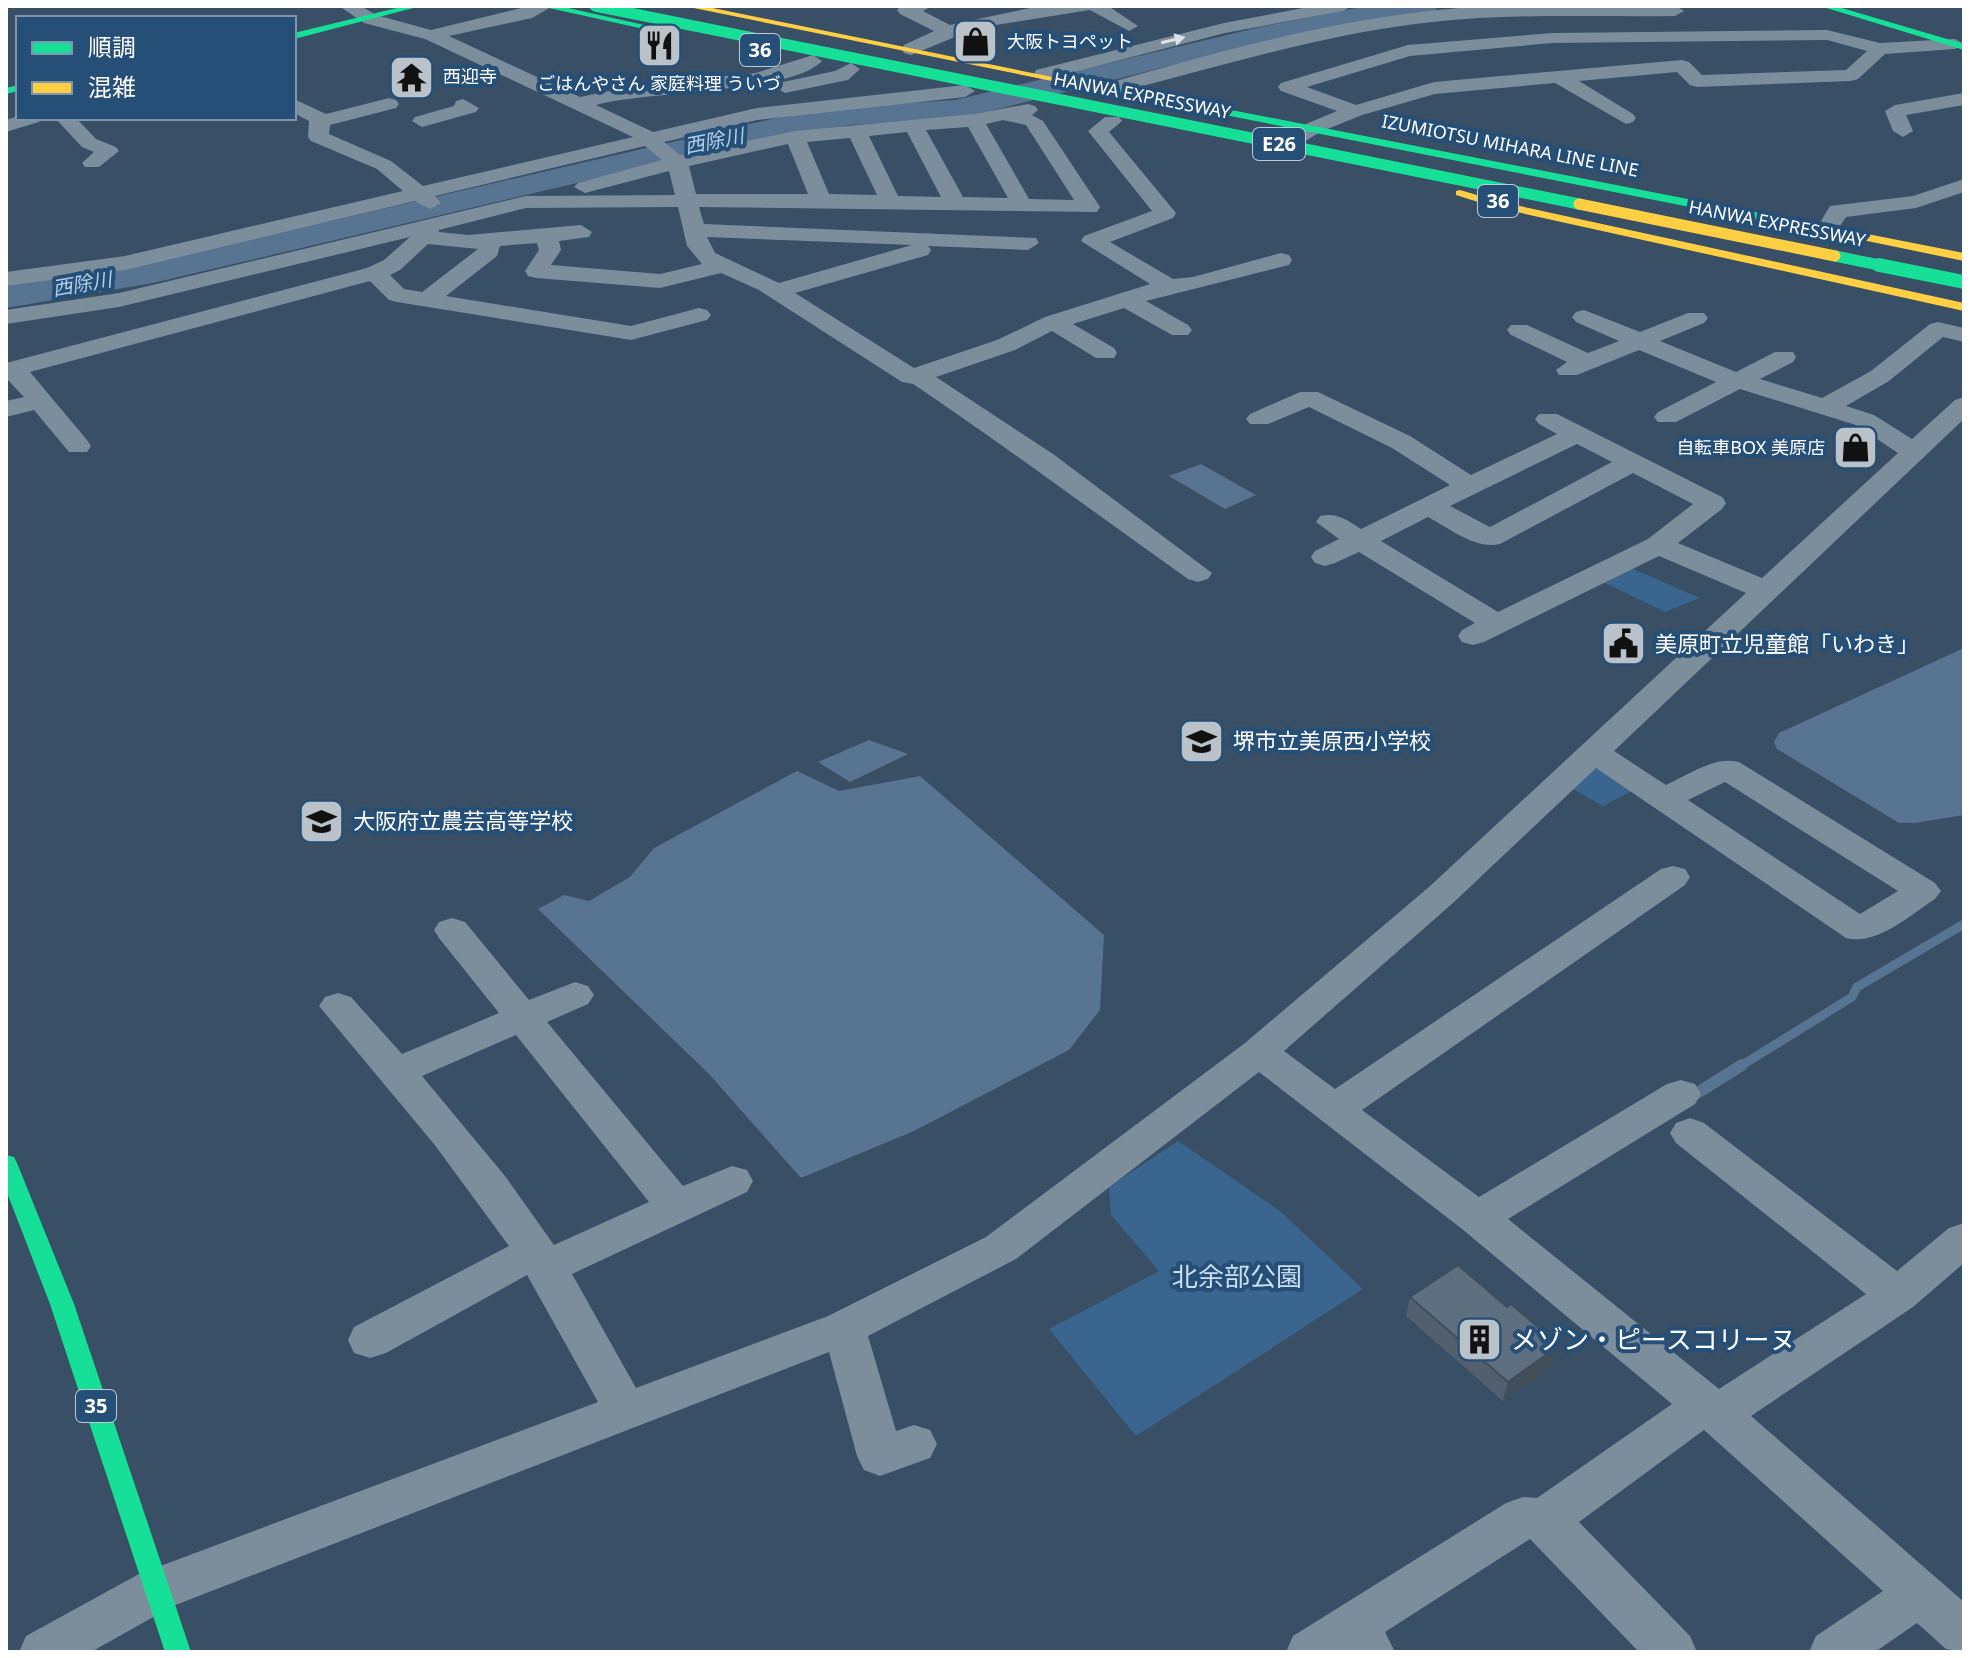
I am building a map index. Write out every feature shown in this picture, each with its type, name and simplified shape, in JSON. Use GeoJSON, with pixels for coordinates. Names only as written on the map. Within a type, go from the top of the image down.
{"type":"FeatureCollection","features":[{"type":"Feature","properties":{"kind":"main road"},"geometry":{"type":"LineString","coordinates":[[296,36],[416,6]]}},
{"type":"Feature","properties":{"kind":"main road","name":"36"},"geometry":{"type":"LineString","coordinates":[[544,6],[1964,294]]}},
{"type":"Feature","properties":{"kind":"main road","name":"HANWA EXPRESSWAY"},"geometry":{"type":"LineString","coordinates":[[595,6],[1964,282]]}},
{"type":"Feature","properties":{"kind":"main road","name":"HANWA EXPRESSWAY"},"geometry":{"type":"LineString","coordinates":[[647,6],[1964,266]]}},
{"type":"Feature","properties":{"kind":"main road","name":"36"},"geometry":{"type":"LineString","coordinates":[[689,6],[1046,75]]}},
{"type":"Feature","properties":{"kind":"main road"},"geometry":{"type":"LineString","coordinates":[[1832,6],[1960,46]]}},
{"type":"Feature","properties":{"kind":"main road","name":"IZUMIOTSU MIHARA LINE LINE"},"geometry":{"type":"LineString","coordinates":[[1046,75],[1964,256]]}},
{"type":"Feature","properties":{"kind":"main road"},"geometry":{"type":"LineString","coordinates":[[1443,163],[1702,205],[1964,256]]}},
{"type":"Feature","properties":{"kind":"main road","name":"36"},"geometry":{"type":"LineString","coordinates":[[1460,193],[1494,204],[1964,307]]}},
{"type":"Feature","properties":{"kind":"main road","name":"36"},"geometry":{"type":"LineString","coordinates":[[1654,194],[1964,245]]}},
{"type":"Feature","properties":{"kind":"main road"},"geometry":{"type":"LineString","coordinates":[[1621,213],[1773,253],[1964,294]]}},
{"type":"Feature","properties":{"kind":"main road","name":"35"},"geometry":{"type":"LineString","coordinates":[[8,1171],[62,1304],[178,1652]]}},
{"type":"Feature","properties":{"kind":"street"},"geometry":{"type":"LineString","coordinates":[[348,6],[370,19],[431,35],[648,137],[678,164],[698,246],[707,258],[776,291],[911,377],[1006,345],[1053,322],[1169,286],[1194,284],[1281,260]]}},
{"type":"Feature","properties":{"kind":"street"},"geometry":{"type":"LineString","coordinates":[[431,35],[526,14],[544,6]]}},
{"type":"Feature","properties":{"kind":"street"},"geometry":{"type":"LineString","coordinates":[[923,6],[906,10],[950,32]]}},
{"type":"Feature","properties":{"kind":"street"},"geometry":{"type":"LineString","coordinates":[[911,49],[926,39],[1017,15],[1087,6]]}},
{"type":"Feature","properties":{"kind":"street"},"geometry":{"type":"LineString","coordinates":[[1095,6],[1129,26]]}},
{"type":"Feature","properties":{"kind":"street"},"geometry":{"type":"LineString","coordinates":[[1046,75],[1224,28],[1343,6]]}},
{"type":"Feature","properties":{"kind":"street"},"geometry":{"type":"LineString","coordinates":[[1109,88],[1206,61],[1402,21],[1512,10],[1675,11]]}},
{"type":"Feature","properties":{"kind":"street"},"geometry":{"type":"LineString","coordinates":[[1204,13],[1224,28]]}},
{"type":"Feature","properties":{"kind":"street"},"geometry":{"type":"LineString","coordinates":[[1355,111],[1288,87],[1408,51],[1552,38],[1827,35],[1880,49],[1960,46]]}},
{"type":"Feature","properties":{"kind":"street"},"geometry":{"type":"LineString","coordinates":[[1657,37],[1697,81],[1851,75],[1880,49]]}},
{"type":"Feature","properties":{"kind":"street"},"geometry":{"type":"LineString","coordinates":[[1916,48],[1964,66]]}},
{"type":"Feature","properties":{"kind":"street"},"geometry":{"type":"LineString","coordinates":[[580,103],[626,91],[725,84],[793,70],[813,61]]}},
{"type":"Feature","properties":{"kind":"street"},"geometry":{"type":"LineString","coordinates":[[1275,154],[1313,128],[1355,111],[1434,88],[1682,66]]}},
{"type":"Feature","properties":{"kind":"street"},"geometry":{"type":"LineString","coordinates":[[725,84],[741,96],[837,77],[851,69]]}},
{"type":"Feature","properties":{"kind":"street"},"geometry":{"type":"LineString","coordinates":[[1559,77],[1626,118]]}},
{"type":"Feature","properties":{"kind":"street"},"geometry":{"type":"LineString","coordinates":[[8,276],[125,263],[648,137],[757,114],[970,92]]}},
{"type":"Feature","properties":{"kind":"street"},"geometry":{"type":"LineString","coordinates":[[1903,131],[1895,111],[1964,99]]}},
{"type":"Feature","properties":{"kind":"street"},"geometry":{"type":"LineString","coordinates":[[318,122],[389,104]]}},
{"type":"Feature","properties":{"kind":"street"},"geometry":{"type":"LineString","coordinates":[[422,121],[469,108],[463,105]]}},
{"type":"Feature","properties":{"kind":"street"},"geometry":{"type":"LineString","coordinates":[[6,317],[119,300],[425,232],[451,220],[736,149],[795,137],[974,120],[1005,115],[1035,105]]}},
{"type":"Feature","properties":{"kind":"street"},"geometry":{"type":"LineString","coordinates":[[296,106],[321,119],[318,122],[318,137],[384,165],[451,220]]}},
{"type":"Feature","properties":{"kind":"street"},"geometry":{"type":"LineString","coordinates":[[526,202],[821,200],[1089,207],[1033,121],[1005,115]]}},
{"type":"Feature","properties":{"kind":"street"},"geometry":{"type":"LineString","coordinates":[[6,126],[26,120]]}},
{"type":"Feature","properties":{"kind":"street"},"geometry":{"type":"LineString","coordinates":[[67,120],[89,143],[109,151],[92,163]]}},
{"type":"Feature","properties":{"kind":"street"},"geometry":{"type":"LineString","coordinates":[[974,120],[1022,205]]}},
{"type":"Feature","properties":{"kind":"street"},"geometry":{"type":"LineString","coordinates":[[1112,121],[1098,131],[1165,213],[1092,241],[1169,286]]}},
{"type":"Feature","properties":{"kind":"street"},"geometry":{"type":"LineString","coordinates":[[914,126],[955,203]]}},
{"type":"Feature","properties":{"kind":"street"},"geometry":{"type":"LineString","coordinates":[[857,131],[890,201]]}},
{"type":"Feature","properties":{"kind":"street"},"geometry":{"type":"LineString","coordinates":[[795,137],[821,200]]}},
{"type":"Feature","properties":{"kind":"street"},"geometry":{"type":"LineString","coordinates":[[736,149],[756,200]]}},
{"type":"Feature","properties":{"kind":"street"},"geometry":{"type":"LineString","coordinates":[[1832,221],[1838,211],[1916,202],[1964,185]]}},
{"type":"Feature","properties":{"kind":"street"},"geometry":{"type":"LineString","coordinates":[[694,230],[1028,243]]}},
{"type":"Feature","properties":{"kind":"street"},"geometry":{"type":"LineString","coordinates":[[425,232],[468,242],[581,232]]}},
{"type":"Feature","properties":{"kind":"street"},"geometry":{"type":"LineString","coordinates":[[384,269],[425,232]]}},
{"type":"Feature","properties":{"kind":"street"},"geometry":{"type":"LineString","coordinates":[[546,234],[550,250],[536,271],[660,281],[721,266]]}},
{"type":"Feature","properties":{"kind":"street"},"geometry":{"type":"LineString","coordinates":[[835,237],[824,259],[843,272]]}},
{"type":"Feature","properties":{"kind":"street"},"geometry":{"type":"LineString","coordinates":[[429,298],[489,251],[489,240]]}},
{"type":"Feature","properties":{"kind":"street"},"geometry":{"type":"LineString","coordinates":[[776,291],[948,242]]}},
{"type":"Feature","properties":{"kind":"street"},"geometry":{"type":"LineString","coordinates":[[384,269],[397,295],[506,311],[594,317],[631,333],[699,315]]}},
{"type":"Feature","properties":{"kind":"street"},"geometry":{"type":"LineString","coordinates":[[78,446],[10,370],[384,269],[458,275]]}},
{"type":"Feature","properties":{"kind":"street"},"geometry":{"type":"LineString","coordinates":[[506,311],[534,290]]}},
{"type":"Feature","properties":{"kind":"street"},"geometry":{"type":"LineString","coordinates":[[1126,299],[1180,330]]}},
{"type":"Feature","properties":{"kind":"street"},"geometry":{"type":"LineString","coordinates":[[1584,317],[1737,382],[1865,420],[1913,451]]}},
{"type":"Feature","properties":{"kind":"street"},"geometry":{"type":"LineString","coordinates":[[1519,330],[1578,366],[1696,318]]}},
{"type":"Feature","properties":{"kind":"street"},"geometry":{"type":"LineString","coordinates":[[1053,322],[1105,353]]}},
{"type":"Feature","properties":{"kind":"street"},"geometry":{"type":"LineString","coordinates":[[1825,407],[1880,376],[1938,329],[1964,335]]}},
{"type":"Feature","properties":{"kind":"street"},"geometry":{"type":"LineString","coordinates":[[1667,417],[1784,357]]}},
{"type":"Feature","properties":{"kind":"street"},"geometry":{"type":"LineString","coordinates":[[917,375],[1044,460],[1086,494],[1198,573]]}},
{"type":"Feature","properties":{"kind":"street"},"geometry":{"type":"LineString","coordinates":[[1259,419],[1309,397],[1401,442],[1447,474],[1471,485]]}},
{"type":"Feature","properties":{"kind":"street"},"geometry":{"type":"LineString","coordinates":[[6,409],[40,401]]}},
{"type":"Feature","properties":{"kind":"street"},"geometry":{"type":"LineString","coordinates":[[44,1652],[156,1590],[844,1328],[1001,1248],[1259,1052],[1441,895],[1964,405]]}},
{"type":"Feature","properties":{"kind":"street"},"geometry":{"type":"LineString","coordinates":[[1330,522],[1485,630],[1658,545],[1712,503],[1548,419]]}},
{"type":"Feature","properties":{"kind":"street"},"geometry":{"type":"LineString","coordinates":[[1325,557],[1577,434]]}},
{"type":"Feature","properties":{"kind":"street"},"geometry":{"type":"LineString","coordinates":[[1428,506],[1490,538],[1633,462]]}},
{"type":"Feature","properties":{"kind":"street"},"geometry":{"type":"LineString","coordinates":[[1658,545],[1765,590]]}},
{"type":"Feature","properties":{"kind":"street"},"geometry":{"type":"LineString","coordinates":[[1594,752],[1663,799],[1859,930],[1923,891],[1727,769],[1663,799]]}},
{"type":"Feature","properties":{"kind":"street"},"geometry":{"type":"LineString","coordinates":[[1333,1110],[1673,877]]}},
{"type":"Feature","properties":{"kind":"street"},"geometry":{"type":"LineString","coordinates":[[452,930],[677,1207]]}},
{"type":"Feature","properties":{"kind":"street"},"geometry":{"type":"LineString","coordinates":[[396,1072],[575,995]]}},
{"type":"Feature","properties":{"kind":"street"},"geometry":{"type":"LineString","coordinates":[[338,1006],[451,1135],[540,1260],[575,1315],[625,1410]]}},
{"type":"Feature","properties":{"kind":"street"},"geometry":{"type":"LineString","coordinates":[[1259,1052],[1477,1218],[1711,1409],[1964,1633]]}},
{"type":"Feature","properties":{"kind":"street"},"geometry":{"type":"LineString","coordinates":[[1477,1218],[1686,1114],[1898,1295]]}},
{"type":"Feature","properties":{"kind":"street"},"geometry":{"type":"LineString","coordinates":[[370,1340],[540,1260],[677,1207],[732,1181]]}},
{"type":"Feature","properties":{"kind":"street"},"geometry":{"type":"LineString","coordinates":[[1345,1644],[1523,1518],[1545,1519],[1711,1409],[1898,1295],[1964,1239]]}},
{"type":"Feature","properties":{"kind":"street"},"geometry":{"type":"LineString","coordinates":[[844,1328],[880,1456],[914,1444]]}},
{"type":"Feature","properties":{"kind":"street"},"geometry":{"type":"LineString","coordinates":[[1545,1519],[1672,1652]]}},
{"type":"Feature","properties":{"kind":"street"},"geometry":{"type":"LineString","coordinates":[[1834,1652],[1921,1593]]}},
{"type":"Feature","properties":{"kind":"green space"},"geometry":{"type":"Polygon","coordinates":[[[1631,568],[1700,598],[1665,612],[1603,582],[1631,568]]]}},
{"type":"Feature","properties":{"kind":"green space"},"geometry":{"type":"Polygon","coordinates":[[[1591,769],[1602,769],[1634,790],[1603,806],[1571,788],[1591,769]]]}},
{"type":"Feature","properties":{"kind":"green space","name":"北余部公園"},"geometry":{"type":"Polygon","coordinates":[[[1178,1141],[1280,1211],[1363,1289],[1136,1436],[1049,1329],[1159,1271],[1111,1215],[1109,1187],[1178,1141]]]}},
{"type":"Feature","properties":{"kind":"shaded area"},"geometry":{"type":"Polygon","coordinates":[[[1201,464],[1256,495],[1225,509],[1169,476],[1201,464]]]}},
{"type":"Feature","properties":{"kind":"shaded area"},"geometry":{"type":"Polygon","coordinates":[[[1964,648],[1964,815],[1899,823],[1777,749],[1774,742],[1779,733],[1964,648]]]}},
{"type":"Feature","properties":{"kind":"shaded area"},"geometry":{"type":"Polygon","coordinates":[[[869,740],[908,754],[850,782],[818,762],[869,740]]]}},
{"type":"Feature","properties":{"kind":"shaded area"},"geometry":{"type":"Polygon","coordinates":[[[797,771],[839,791],[920,776],[1104,935],[1100,1010],[1069,1050],[914,1131],[801,1178],[709,1074],[538,909],[564,895],[589,901],[630,877],[654,848],[797,771]]]}},
{"type":"Feature","properties":{"kind":"building","name":"メゾン・ピースコリーヌ"},"geometry":{"type":"Polygon","coordinates":[[[1458,1265],[1507,1307],[1511,1304],[1547,1335],[1543,1338],[1554,1349],[1508,1382],[1410,1297],[1458,1265]]]}},
{"type":"Feature","properties":{"kind":"waterway","name":"西除川"},"geometry":{"type":"LineString","coordinates":[[6,297],[153,273],[776,127],[850,116],[955,109],[1260,35],[1425,6]]}},
{"type":"Feature","properties":{"kind":"waterway"},"geometry":{"type":"LineString","coordinates":[[1739,1067],[1852,997],[1857,987],[1964,924]]}},
{"type":"Feature","properties":{"kind":"waterway"},"geometry":{"type":"LineString","coordinates":[[1691,1097],[1742,1065]]}},
{"type":"Feature","properties":{"kind":"traffic: fast"},"geometry":{"type":"LineString","coordinates":[[296,36],[416,6]]}},
{"type":"Feature","properties":{"kind":"traffic: fast"},"geometry":{"type":"LineString","coordinates":[[545,6],[644,26]]}},
{"type":"Feature","properties":{"kind":"traffic: fast"},"geometry":{"type":"LineString","coordinates":[[595,6],[1579,204]]}},
{"type":"Feature","properties":{"kind":"traffic: fast"},"geometry":{"type":"LineString","coordinates":[[1825,6],[1964,47]]}},
{"type":"Feature","properties":{"kind":"traffic: fast"},"geometry":{"type":"LineString","coordinates":[[1062,80],[1842,233]]}},
{"type":"Feature","properties":{"kind":"traffic: fast"},"geometry":{"type":"LineString","coordinates":[[6,91],[16,88]]}},
{"type":"Feature","properties":{"kind":"traffic: fast"},"geometry":{"type":"LineString","coordinates":[[1835,256],[1964,282]]}},
{"type":"Feature","properties":{"kind":"traffic: fast"},"geometry":{"type":"LineString","coordinates":[[6,1163],[62,1304],[178,1652]]}},
{"type":"Feature","properties":{"kind":"traffic: slow"},"geometry":{"type":"LineString","coordinates":[[689,6],[1062,80]]}},
{"type":"Feature","properties":{"kind":"traffic: slow"},"geometry":{"type":"LineString","coordinates":[[1460,193],[1494,204],[1964,307]]}},
{"type":"Feature","properties":{"kind":"traffic: slow"},"geometry":{"type":"LineString","coordinates":[[1579,204],[1835,256]]}},
{"type":"Feature","properties":{"kind":"traffic: slow"},"geometry":{"type":"LineString","coordinates":[[1842,233],[1964,257]]}},
{"type":"Feature","properties":{"kind":"place","name":"大阪トヨペット"},"geometry":{"type":"Point","coordinates":[976,42]}},
{"type":"Feature","properties":{"kind":"place","name":"ごはんやさん 家庭料理 ういづ"},"geometry":{"type":"Point","coordinates":[659,46]}},
{"type":"Feature","properties":{"kind":"place","name":"西迎寺"},"geometry":{"type":"Point","coordinates":[412,77]}},
{"type":"Feature","properties":{"kind":"place","name":"自転車BOX 美原店"},"geometry":{"type":"Point","coordinates":[1856,448]}},
{"type":"Feature","properties":{"kind":"place","name":"美原町立児童館「いわき」"},"geometry":{"type":"Point","coordinates":[1624,644]}},
{"type":"Feature","properties":{"kind":"place","name":"堺市立美原西小学校"},"geometry":{"type":"Point","coordinates":[1202,741]}},
{"type":"Feature","properties":{"kind":"place","name":"大阪府立農芸高等学校"},"geometry":{"type":"Point","coordinates":[322,821]}},
{"type":"Feature","properties":{"kind":"place","name":"メゾン・ピースコリーヌ"},"geometry":{"type":"Point","coordinates":[1480,1340]}}]}
